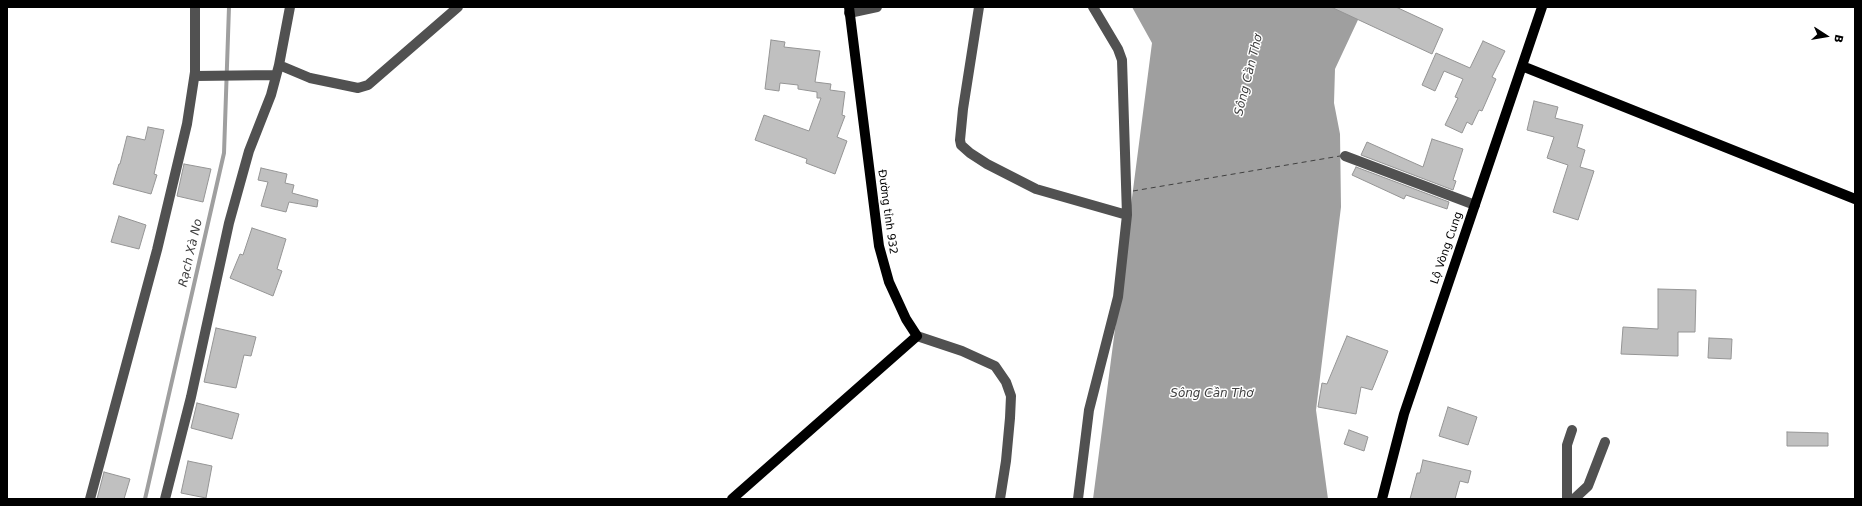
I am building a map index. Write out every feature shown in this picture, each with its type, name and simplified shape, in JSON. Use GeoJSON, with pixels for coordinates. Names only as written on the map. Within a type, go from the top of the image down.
{"type":"FeatureCollection","features":[{"type":"Feature","properties":{"kind":"main road","name":"Lộ Vòng Cung"},"geometry":{"type":"LineString","coordinates":[[1382,499],[1404,414],[1542,7]]}},
{"type":"Feature","properties":{"kind":"main road","name":"Đường tỉnh 932"},"geometry":{"type":"LineString","coordinates":[[849,10],[879,246],[888,282],[906,319],[917,336]]}},
{"type":"Feature","properties":{"kind":"main road"},"geometry":{"type":"LineString","coordinates":[[1522,66],[1855,199]]}},
{"type":"Feature","properties":{"kind":"main road"},"geometry":{"type":"LineString","coordinates":[[732,499],[917,336]]}},
{"type":"Feature","properties":{"kind":"street"},"geometry":{"type":"LineString","coordinates":[[90,499],[180,156],[199,76],[195,7]]}},
{"type":"Feature","properties":{"kind":"street"},"geometry":{"type":"LineString","coordinates":[[165,499],[191,397],[229,223],[249,151],[271,95],[279,65],[290,7]]}},
{"type":"Feature","properties":{"kind":"street"},"geometry":{"type":"LineString","coordinates":[[279,65],[310,78],[363,88],[458,7]]}},
{"type":"Feature","properties":{"kind":"street"},"geometry":{"type":"LineString","coordinates":[[849,10],[877,7]]}},
{"type":"Feature","properties":{"kind":"street"},"geometry":{"type":"LineString","coordinates":[[979,7],[963,109],[960,140],[961,145],[987,164],[1036,189],[1127,215]]}},
{"type":"Feature","properties":{"kind":"street"},"geometry":{"type":"LineString","coordinates":[[1078,499],[1084,440],[1089,410],[1118,297],[1130,191],[1122,60],[1118,49],[1094,7]]}},
{"type":"Feature","properties":{"kind":"street"},"geometry":{"type":"LineString","coordinates":[[199,76],[276,75]]}},
{"type":"Feature","properties":{"kind":"street"},"geometry":{"type":"LineString","coordinates":[[1345,156],[1475,205]]}},
{"type":"Feature","properties":{"kind":"street"},"geometry":{"type":"LineString","coordinates":[[917,336],[962,351],[995,366],[1006,382],[1011,396],[1010,418],[1006,461],[1000,499]]}},
{"type":"Feature","properties":{"kind":"street"},"geometry":{"type":"LineString","coordinates":[[1567,499],[1567,445],[1572,430]]}},
{"type":"Feature","properties":{"kind":"street"},"geometry":{"type":"LineString","coordinates":[[1574,499],[1588,486],[1605,442]]}},
{"type":"Feature","properties":{"kind":"water","name":"Sông Cần Thơ"},"geometry":{"type":"Polygon","coordinates":[[[1132,7],[1364,7],[1335,69],[1334,103],[1340,134],[1341,207],[1316,410],[1328,499],[1093,499],[1152,43],[1132,7]]]}},
{"type":"Feature","properties":{"kind":"building"},"geometry":{"type":"Polygon","coordinates":[[[1331,7],[1396,7],[1443,29],[1432,54],[1331,7]]]}},
{"type":"Feature","properties":{"kind":"building"},"geometry":{"type":"Polygon","coordinates":[[[771,40],[785,42],[784,47],[820,51],[815,82],[831,84],[830,90],[845,92],[842,115],[845,116],[837,137],[847,141],[835,174],[806,163],[807,159],[755,140],[764,115],[809,131],[821,98],[817,98],[817,92],[798,89],[798,85],[780,83],[779,91],[765,89],[771,40]]]}},
{"type":"Feature","properties":{"kind":"building"},"geometry":{"type":"Polygon","coordinates":[[[1483,41],[1505,51],[1492,77],[1496,79],[1482,111],[1479,110],[1472,125],[1467,122],[1462,133],[1445,125],[1458,98],[1455,97],[1463,79],[1444,71],[1435,91],[1422,85],[1436,53],[1470,68],[1483,41]]]}},
{"type":"Feature","properties":{"kind":"building"},"geometry":{"type":"Polygon","coordinates":[[[1534,101],[1558,107],[1555,118],[1583,125],[1577,147],[1585,150],[1580,167],[1594,171],[1578,220],[1553,212],[1568,165],[1547,158],[1554,137],[1527,130],[1534,101]]]}},
{"type":"Feature","properties":{"kind":"building"},"geometry":{"type":"Polygon","coordinates":[[[148,127],[164,130],[154,174],[157,175],[151,194],[113,184],[127,136],[145,140],[148,127]]]}},
{"type":"Feature","properties":{"kind":"building"},"geometry":{"type":"Polygon","coordinates":[[[1432,139],[1463,149],[1453,180],[1456,181],[1453,190],[1361,155],[1367,142],[1423,167],[1432,139]]]}},
{"type":"Feature","properties":{"kind":"building"},"geometry":{"type":"Polygon","coordinates":[[[184,164],[211,169],[203,202],[177,196],[184,164]]]}},
{"type":"Feature","properties":{"kind":"building"},"geometry":{"type":"Polygon","coordinates":[[[1356,167],[1449,202],[1447,209],[1406,195],[1404,199],[1352,175],[1356,167]]]}},
{"type":"Feature","properties":{"kind":"building"},"geometry":{"type":"Polygon","coordinates":[[[261,168],[287,174],[285,183],[294,185],[292,193],[318,200],[317,207],[289,202],[286,212],[261,206],[268,182],[258,180],[261,168]]]}},
{"type":"Feature","properties":{"kind":"building"},"geometry":{"type":"Polygon","coordinates":[[[119,216],[146,225],[139,249],[111,242],[119,216]]]}},
{"type":"Feature","properties":{"kind":"building"},"geometry":{"type":"Polygon","coordinates":[[[252,228],[286,239],[277,269],[282,271],[273,296],[230,278],[240,254],[243,255],[252,228]]]}},
{"type":"Feature","properties":{"kind":"building"},"geometry":{"type":"Polygon","coordinates":[[[1658,289],[1696,290],[1695,332],[1678,332],[1678,356],[1621,354],[1623,327],[1658,329],[1658,289]]]}},
{"type":"Feature","properties":{"kind":"building"},"geometry":{"type":"Polygon","coordinates":[[[216,328],[256,337],[251,356],[244,355],[236,388],[204,382],[216,328]]]}},
{"type":"Feature","properties":{"kind":"building"},"geometry":{"type":"Polygon","coordinates":[[[1347,336],[1388,351],[1372,390],[1361,387],[1356,414],[1318,407],[1322,383],[1327,384],[1347,336]]]}},
{"type":"Feature","properties":{"kind":"building"},"geometry":{"type":"Polygon","coordinates":[[[1709,338],[1732,339],[1731,359],[1708,358],[1709,338]]]}},
{"type":"Feature","properties":{"kind":"building"},"geometry":{"type":"Polygon","coordinates":[[[197,403],[239,414],[232,439],[191,428],[197,403]]]}},
{"type":"Feature","properties":{"kind":"building"},"geometry":{"type":"Polygon","coordinates":[[[1448,407],[1477,417],[1468,445],[1439,436],[1448,407]]]}},
{"type":"Feature","properties":{"kind":"building"},"geometry":{"type":"Polygon","coordinates":[[[1349,430],[1368,437],[1364,451],[1344,444],[1349,430]]]}},
{"type":"Feature","properties":{"kind":"building"},"geometry":{"type":"Polygon","coordinates":[[[1787,432],[1828,433],[1828,446],[1787,446],[1787,432]]]}},
{"type":"Feature","properties":{"kind":"building"},"geometry":{"type":"Polygon","coordinates":[[[1423,460],[1471,471],[1468,483],[1460,481],[1455,499],[1410,499],[1417,473],[1420,473],[1423,460]]]}},
{"type":"Feature","properties":{"kind":"building"},"geometry":{"type":"Polygon","coordinates":[[[188,461],[212,466],[206,498],[181,493],[188,461]]]}},
{"type":"Feature","properties":{"kind":"building"},"geometry":{"type":"Polygon","coordinates":[[[104,472],[130,479],[124,499],[97,499],[104,472]]]}},
{"type":"Feature","properties":{"kind":"waterway","name":"Rạch Xà No"},"geometry":{"type":"LineString","coordinates":[[145,499],[224,153],[229,7]]}},
{"type":"Feature","properties":{"kind":"ferry route"},"geometry":{"type":"LineString","coordinates":[[1133,191],[1340,156]]}}]}
